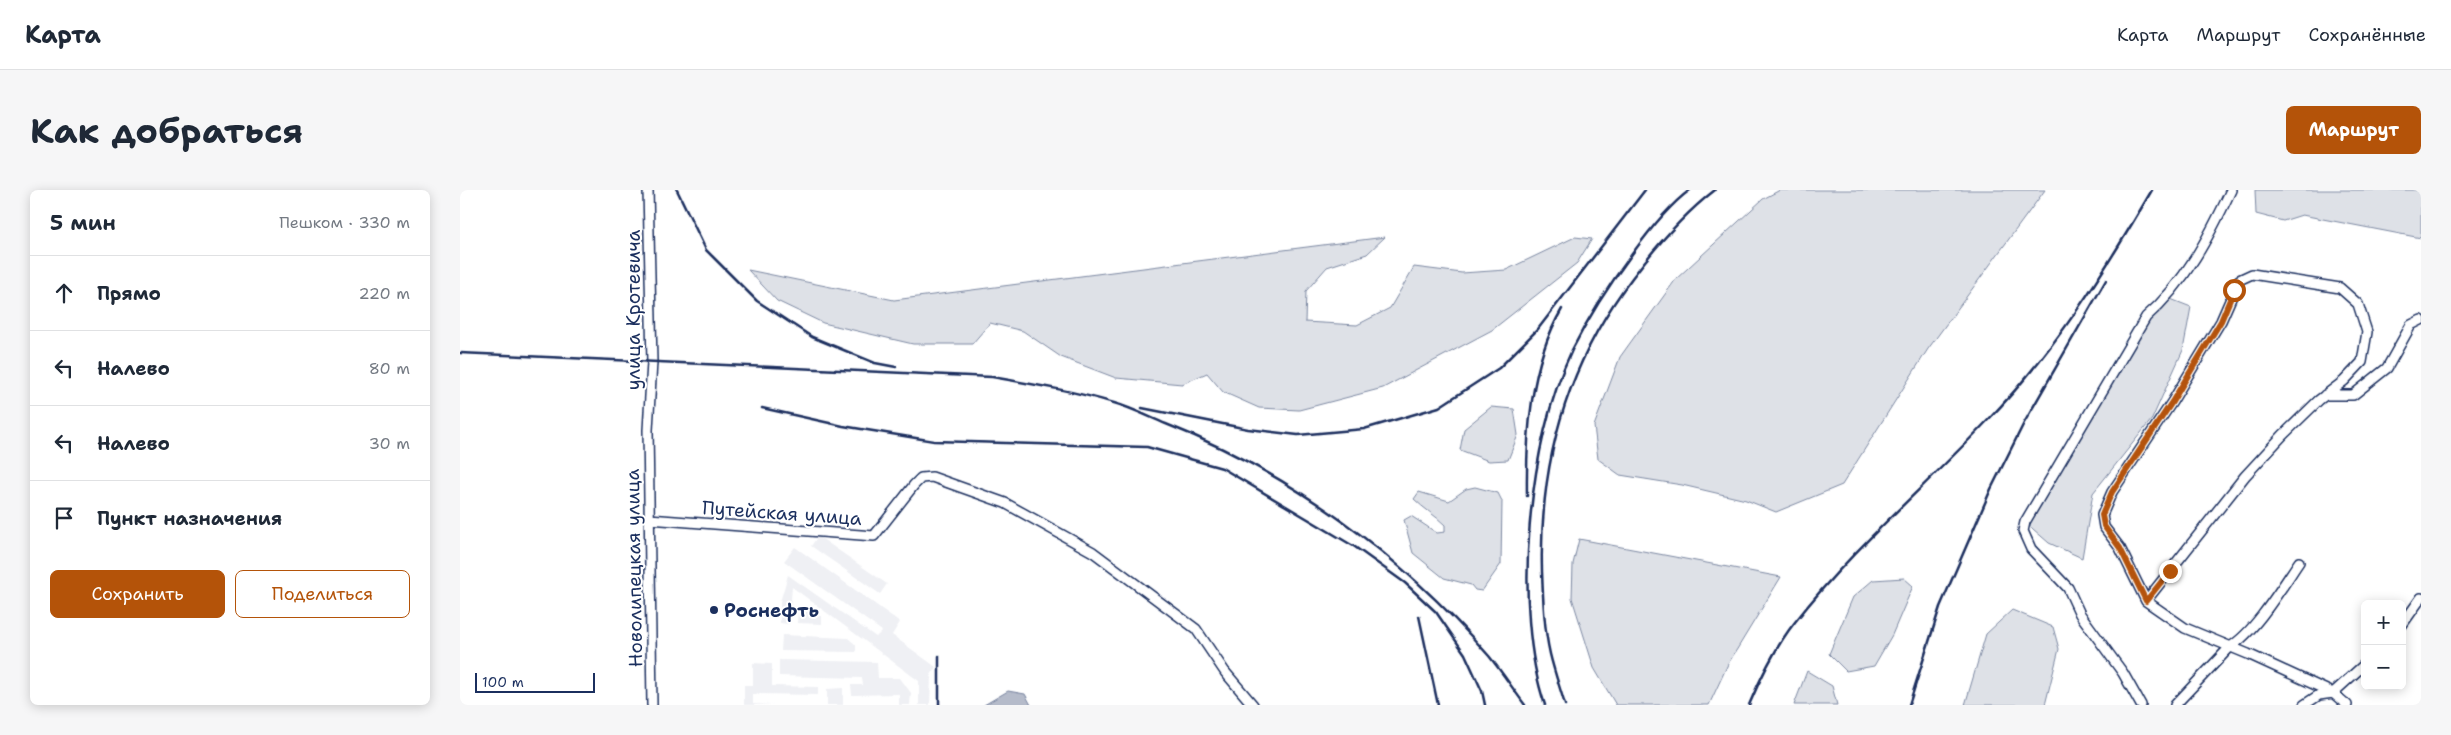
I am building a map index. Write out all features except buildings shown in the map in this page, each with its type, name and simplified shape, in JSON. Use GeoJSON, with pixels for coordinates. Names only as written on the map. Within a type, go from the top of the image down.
{"type":"FeatureCollection","features":[{"type":"Feature","properties":{"kind":"street","name":"улица Кротевича"},"geometry":{"type":"LineString","coordinates":[[648,190],[652,377],[648,430]]}},
{"type":"Feature","properties":{"kind":"street"},"geometry":{"type":"LineString","coordinates":[[2141,705],[2124,673],[2080,614],[2068,588],[2031,549],[2023,531],[2025,522],[2146,317],[2168,298],[2199,253],[2231,190]]}},
{"type":"Feature","properties":{"kind":"street"},"geometry":{"type":"LineString","coordinates":[[2146,601],[2245,476],[2283,435],[2344,381],[2362,362],[2367,332],[2358,304],[2340,288],[2252,274],[2239,280],[2221,321],[2172,402],[2112,492],[2102,515],[2104,526],[2120,548],[2146,601],[2185,628],[2333,693],[2347,705]]}},
{"type":"Feature","properties":{"kind":"street"},"geometry":{"type":"LineString","coordinates":[[2326,395],[2353,395],[2360,390],[2386,368],[2411,325],[2421,320]]}},
{"type":"Feature","properties":{"kind":"street","name":"Новолипецкая улица"},"geometry":{"type":"LineString","coordinates":[[648,430],[652,705]]}},
{"type":"Feature","properties":{"kind":"street","name":"Путейская улица"},"geometry":{"type":"LineString","coordinates":[[649,519],[874,536],[914,485],[921,478],[932,477],[1005,503],[1093,552],[1196,629],[1225,672],[1253,705]]}},
{"type":"Feature","properties":{"kind":"street"},"geometry":{"type":"LineString","coordinates":[[2175,705],[2230,647],[2238,642],[2268,607],[2299,562]]}},
{"type":"Feature","properties":{"kind":"street"},"geometry":{"type":"LineString","coordinates":[[2406,619],[2421,598]]}},
{"type":"Feature","properties":{"kind":"street"},"geometry":{"type":"LineString","coordinates":[[2304,705],[2319,694],[2333,693],[2361,668]]}},
{"type":"Feature","properties":{"kind":"shaded area"},"geometry":{"type":"Polygon","coordinates":[[[1780,190],[2045,190],[1928,349],[1842,485],[1776,512],[1746,500],[1682,485],[1620,475],[1598,459],[1594,426],[1620,357],[1676,279],[1763,199],[1780,190]]]}},
{"type":"Feature","properties":{"kind":"shaded area"},"geometry":{"type":"Polygon","coordinates":[[[2255,190],[2421,190],[2421,238],[2302,215],[2283,221],[2256,214],[2255,190]]]}},
{"type":"Feature","properties":{"kind":"shaded area"},"geometry":{"type":"Polygon","coordinates":[[[1385,237],[1367,254],[1327,267],[1306,291],[1305,322],[1357,325],[1390,308],[1414,267],[1462,273],[1506,270],[1575,237],[1592,239],[1577,263],[1492,330],[1383,388],[1299,410],[1259,408],[1223,392],[1207,373],[1182,384],[1116,378],[1061,357],[1023,331],[990,323],[972,344],[913,344],[823,323],[777,301],[748,270],[894,300],[1385,237]]]}},
{"type":"Feature","properties":{"kind":"shaded area"},"geometry":{"type":"Polygon","coordinates":[[[2168,298],[2191,307],[2183,350],[2152,419],[2093,493],[2082,558],[2049,543],[2025,522],[2146,317],[2168,298]]]}},
{"type":"Feature","properties":{"kind":"shaded area"},"geometry":{"type":"Polygon","coordinates":[[[1491,407],[1514,409],[1518,435],[1508,460],[1489,461],[1460,450],[1464,429],[1491,407]]]}},
{"type":"Feature","properties":{"kind":"shaded area"},"geometry":{"type":"Polygon","coordinates":[[[1475,487],[1498,493],[1502,501],[1501,564],[1482,591],[1475,590],[1471,585],[1444,578],[1413,553],[1404,520],[1411,516],[1437,533],[1445,532],[1445,525],[1414,499],[1419,492],[1449,501],[1466,489],[1475,487]]]}},
{"type":"Feature","properties":{"kind":"shaded area"},"geometry":{"type":"Polygon","coordinates":[[[818,536],[887,584],[880,594],[811,546],[818,536]]]}},
{"type":"Feature","properties":{"kind":"shaded area"},"geometry":{"type":"Polygon","coordinates":[[[1579,539],[1781,577],[1728,664],[1709,705],[1616,705],[1594,668],[1572,598],[1573,564],[1579,539]]]}},
{"type":"Feature","properties":{"kind":"shaded area"},"geometry":{"type":"Polygon","coordinates":[[[795,547],[900,622],[892,635],[936,667],[931,675],[930,705],[919,705],[919,681],[792,587],[789,624],[780,623],[780,602],[788,575],[876,637],[882,631],[784,561],[795,547]]]}},
{"type":"Feature","properties":{"kind":"shaded area"},"geometry":{"type":"Polygon","coordinates":[[[1904,578],[1913,586],[1892,635],[1874,666],[1846,671],[1829,654],[1853,597],[1873,580],[1904,578]]]}},
{"type":"Feature","properties":{"kind":"shaded area"},"geometry":{"type":"Polygon","coordinates":[[[2012,610],[2053,627],[2059,649],[2045,705],[1965,705],[1986,634],[2012,610]]]}},
{"type":"Feature","properties":{"kind":"shaded area"},"geometry":{"type":"Polygon","coordinates":[[[798,611],[814,611],[814,616],[822,616],[822,624],[797,623],[798,611]]]}},
{"type":"Feature","properties":{"kind":"shaded area"},"geometry":{"type":"Polygon","coordinates":[[[782,635],[848,638],[856,645],[856,652],[781,651],[782,635]]]}},
{"type":"Feature","properties":{"kind":"shaded area"},"geometry":{"type":"Polygon","coordinates":[[[779,660],[877,662],[878,678],[900,678],[911,693],[910,705],[899,705],[899,694],[852,695],[851,685],[863,685],[862,678],[779,676],[779,660]]]}},
{"type":"Feature","properties":{"kind":"shaded area"},"geometry":{"type":"Polygon","coordinates":[[[753,663],[772,664],[772,686],[818,687],[818,695],[753,694],[753,704],[773,705],[744,705],[744,685],[753,685],[753,663]]]}},
{"type":"Feature","properties":{"kind":"shaded area"},"geometry":{"type":"Polygon","coordinates":[[[1807,671],[1832,686],[1837,705],[1794,705],[1807,671]]]}},
{"type":"Feature","properties":{"kind":"shaded area"},"geometry":{"type":"Polygon","coordinates":[[[843,688],[843,705],[827,705],[827,689],[843,688]]]}},
{"type":"Feature","properties":{"kind":"water"},"geometry":{"type":"Polygon","coordinates":[[[1008,691],[1025,694],[1031,705],[984,705],[1008,691]]]}},
{"type":"Feature","properties":{"kind":"railway"},"geometry":{"type":"LineString","coordinates":[[677,190],[706,250],[757,301],[812,337],[875,363],[896,367]]}},
{"type":"Feature","properties":{"kind":"railway"},"geometry":{"type":"LineString","coordinates":[[1142,408],[1248,429],[1298,435],[1364,429],[1439,407],[1499,368],[1538,329],[1645,190]]}},
{"type":"Feature","properties":{"kind":"railway"},"geometry":{"type":"LineString","coordinates":[[1545,705],[1535,666],[1529,622],[1527,574],[1535,477],[1557,387],[1572,350],[1592,313],[1615,277],[1666,211],[1690,190]]}},
{"type":"Feature","properties":{"kind":"railway"},"geometry":{"type":"LineString","coordinates":[[1565,705],[1548,644],[1542,571],[1542,531],[1546,492],[1552,454],[1561,417],[1574,380],[1590,345],[1609,311],[1660,243],[1681,220],[1715,190]]}},
{"type":"Feature","properties":{"kind":"railway"},"geometry":{"type":"LineString","coordinates":[[1749,705],[1781,641],[1817,595],[1864,544],[1988,420],[2013,393],[2057,338],[2097,281],[2152,190]]}},
{"type":"Feature","properties":{"kind":"railway"},"geometry":{"type":"LineString","coordinates":[[1909,705],[1940,607],[1991,489],[2024,423],[2106,280]]}},
{"type":"Feature","properties":{"kind":"railway"},"geometry":{"type":"LineString","coordinates":[[1527,496],[1529,424],[1532,400],[1543,353],[1551,330],[1562,309]]}},
{"type":"Feature","properties":{"kind":"railway"},"geometry":{"type":"LineString","coordinates":[[460,353],[992,377],[1068,391],[1121,405],[1212,444],[1257,467],[1300,492],[1341,521],[1381,551],[1455,619],[1489,656],[1525,705]]}},
{"type":"Feature","properties":{"kind":"railway"},"geometry":{"type":"LineString","coordinates":[[762,408],[843,426],[934,441],[1147,447],[1222,468],[1355,547],[1405,583],[1436,612],[1465,654],[1482,691],[1485,705]]}},
{"type":"Feature","properties":{"kind":"railway"},"geometry":{"type":"LineString","coordinates":[[1419,616],[1438,705]]}},
{"type":"Feature","properties":{"kind":"railway"},"geometry":{"type":"LineString","coordinates":[[939,656],[939,705]]}},
{"type":"Feature","properties":{"kind":"place","name":"Роснефть"},"geometry":{"type":"Point","coordinates":[714,610]}},
{"type":"Feature","properties":{"kind":"route"},"geometry":{"type":"LineString","coordinates":[[2170,571],[2146,601],[2120,548],[2104,526],[2102,515],[2112,492],[2172,402],[2221,321],[2234,290]]}}]}
